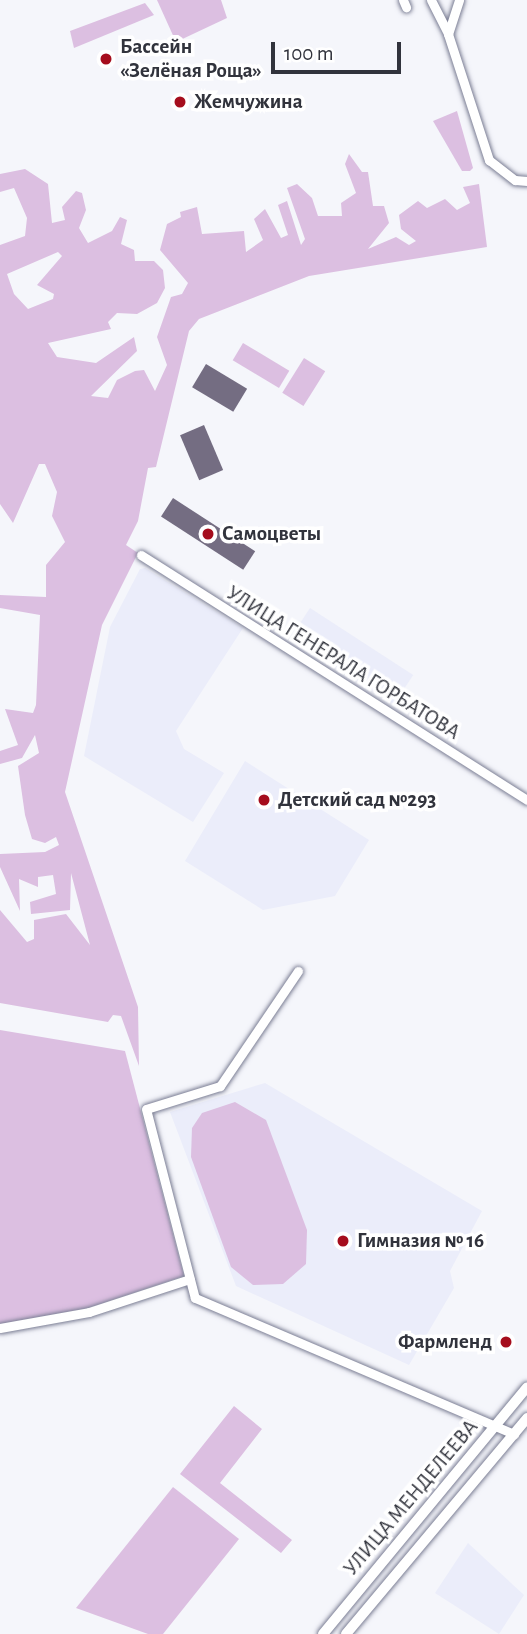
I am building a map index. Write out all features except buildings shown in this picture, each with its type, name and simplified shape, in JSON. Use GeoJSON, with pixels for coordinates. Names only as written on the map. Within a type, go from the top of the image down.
{"type":"FeatureCollection","features":[{"type":"Feature","properties":{"kind":"main road","name":"УЛИЦА МЕНДЕЛЕЕВА"},"geometry":{"type":"LineString","coordinates":[[323,1634],[527,1387]]}},
{"type":"Feature","properties":{"kind":"main road","name":"УЛИЦА МЕНДЕЛЕЕВА"},"geometry":{"type":"LineString","coordinates":[[346,1634],[527,1418]]}},
{"type":"Feature","properties":{"kind":"street"},"geometry":{"type":"LineString","coordinates":[[431,0],[449,34],[489,160],[515,180],[527,181]]}},
{"type":"Feature","properties":{"kind":"street"},"geometry":{"type":"LineString","coordinates":[[449,34],[459,0]]}},
{"type":"Feature","properties":{"kind":"street","name":"УЛИЦА ГЕНЕРАЛА ГОРБАТОВА"},"geometry":{"type":"LineString","coordinates":[[141,555],[527,800]]}},
{"type":"Feature","properties":{"kind":"street"},"geometry":{"type":"LineString","coordinates":[[298,971],[220,1086],[146,1109],[195,1298],[499,1423],[514,1434]]}},
{"type":"Feature","properties":{"kind":"street"},"geometry":{"type":"LineString","coordinates":[[0,1328],[89,1312],[190,1279]]}},
{"type":"Feature","properties":{"kind":"shaded area"},"geometry":{"type":"Polygon","coordinates":[[[157,0],[221,0],[227,18],[176,42],[157,0]]]}},
{"type":"Feature","properties":{"kind":"shaded area"},"geometry":{"type":"Polygon","coordinates":[[[145,3],[154,15],[74,48],[70,31],[145,3]]]}},
{"type":"Feature","properties":{"kind":"shaded area"},"geometry":{"type":"Polygon","coordinates":[[[457,111],[473,168],[470,171],[462,171],[433,121],[457,111]]]}},
{"type":"Feature","properties":{"kind":"shaded area"},"geometry":{"type":"Polygon","coordinates":[[[349,154],[362,172],[368,172],[373,206],[384,206],[389,223],[368,249],[396,237],[409,245],[416,241],[401,229],[399,215],[418,201],[427,208],[445,199],[457,210],[470,203],[463,187],[479,184],[487,247],[309,276],[199,319],[189,331],[156,467],[148,468],[138,521],[126,545],[138,553],[102,625],[65,792],[138,1007],[139,1066],[121,1016],[113,1015],[108,1022],[0,1003],[0,910],[27,942],[34,939],[34,920],[66,914],[90,945],[71,873],[70,910],[31,914],[30,902],[56,894],[53,875],[38,877],[38,887],[19,879],[20,911],[0,867],[0,854],[45,852],[59,845],[56,837],[45,843],[32,839],[25,815],[18,766],[39,753],[35,735],[22,758],[0,764],[0,751],[18,745],[5,709],[33,713],[36,705],[40,615],[0,608],[0,595],[46,597],[46,565],[65,542],[52,516],[57,492],[45,464],[39,464],[13,523],[0,504],[0,245],[25,236],[27,218],[14,188],[0,192],[0,174],[25,169],[48,184],[52,223],[65,220],[62,207],[76,191],[82,193],[86,210],[79,228],[88,243],[112,231],[120,217],[127,220],[121,244],[134,250],[135,261],[154,261],[163,270],[165,288],[157,303],[137,314],[117,313],[108,322],[111,329],[48,343],[57,357],[96,363],[134,337],[137,351],[91,396],[108,398],[117,380],[135,371],[144,370],[155,391],[167,365],[157,337],[171,297],[182,294],[188,283],[160,250],[167,224],[181,217],[180,212],[197,207],[202,234],[244,231],[246,252],[263,240],[254,219],[265,209],[281,238],[288,235],[278,205],[287,201],[301,245],[305,239],[287,188],[297,184],[312,198],[318,216],[342,216],[341,203],[356,193],[345,164],[349,154]],[[58,252],[7,274],[14,294],[28,309],[53,299],[54,294],[37,285],[62,256],[58,252]]]}},
{"type":"Feature","properties":{"kind":"shaded area"},"geometry":{"type":"Polygon","coordinates":[[[243,343],[289,371],[279,388],[233,360],[243,343]]]}},
{"type":"Feature","properties":{"kind":"shaded area"},"geometry":{"type":"Polygon","coordinates":[[[304,358],[325,371],[303,406],[282,393],[304,358]]]}},
{"type":"Feature","properties":{"kind":"shaded area"},"geometry":{"type":"Polygon","coordinates":[[[145,568],[243,628],[176,731],[184,749],[224,773],[193,822],[84,756],[110,627],[140,569],[145,568]]]}},
{"type":"Feature","properties":{"kind":"shaded area"},"geometry":{"type":"Polygon","coordinates":[[[310,608],[413,675],[394,704],[291,637],[310,608]]]}},
{"type":"Feature","properties":{"kind":"shaded area","name":"Детский сад №293"},"geometry":{"type":"Polygon","coordinates":[[[245,761],[369,840],[335,896],[263,910],[185,861],[245,761]]]}},
{"type":"Feature","properties":{"kind":"shaded area"},"geometry":{"type":"Polygon","coordinates":[[[0,1030],[125,1051],[184,1276],[88,1308],[0,1324],[0,1030]]]}},
{"type":"Feature","properties":{"kind":"shaded area","name":"Гимназия № 16"},"geometry":{"type":"Polygon","coordinates":[[[265,1083],[482,1211],[450,1271],[454,1288],[409,1365],[236,1286],[170,1112],[265,1083]]]}},
{"type":"Feature","properties":{"kind":"shaded area"},"geometry":{"type":"Polygon","coordinates":[[[235,1102],[266,1120],[307,1230],[306,1264],[283,1284],[253,1285],[231,1267],[191,1157],[192,1128],[202,1113],[235,1102]]]}},
{"type":"Feature","properties":{"kind":"shaded area"},"geometry":{"type":"Polygon","coordinates":[[[234,1406],[262,1429],[220,1483],[292,1540],[281,1553],[180,1474],[234,1406]]]}},
{"type":"Feature","properties":{"kind":"shaded area"},"geometry":{"type":"Polygon","coordinates":[[[173,1487],[239,1539],[163,1634],[148,1634],[76,1608],[173,1487]]]}},
{"type":"Feature","properties":{"kind":"shaded area"},"geometry":{"type":"Polygon","coordinates":[[[468,1543],[524,1595],[499,1634],[435,1593],[468,1543]]]}},
{"type":"Feature","properties":{"kind":"place","name":"Бассейн «Зелёная Роща»"},"geometry":{"type":"Point","coordinates":[106,59]}},
{"type":"Feature","properties":{"kind":"place","name":"Жемчужина"},"geometry":{"type":"Point","coordinates":[180,102]}},
{"type":"Feature","properties":{"kind":"place","name":"Самоцветы"},"geometry":{"type":"Point","coordinates":[208,534]}},
{"type":"Feature","properties":{"kind":"place","name":"Детский сад №293"},"geometry":{"type":"Point","coordinates":[264,800]}},
{"type":"Feature","properties":{"kind":"place","name":"Гимназия № 16"},"geometry":{"type":"Point","coordinates":[343,1241]}},
{"type":"Feature","properties":{"kind":"place","name":"Фармленд"},"geometry":{"type":"Point","coordinates":[506,1342]}}]}
